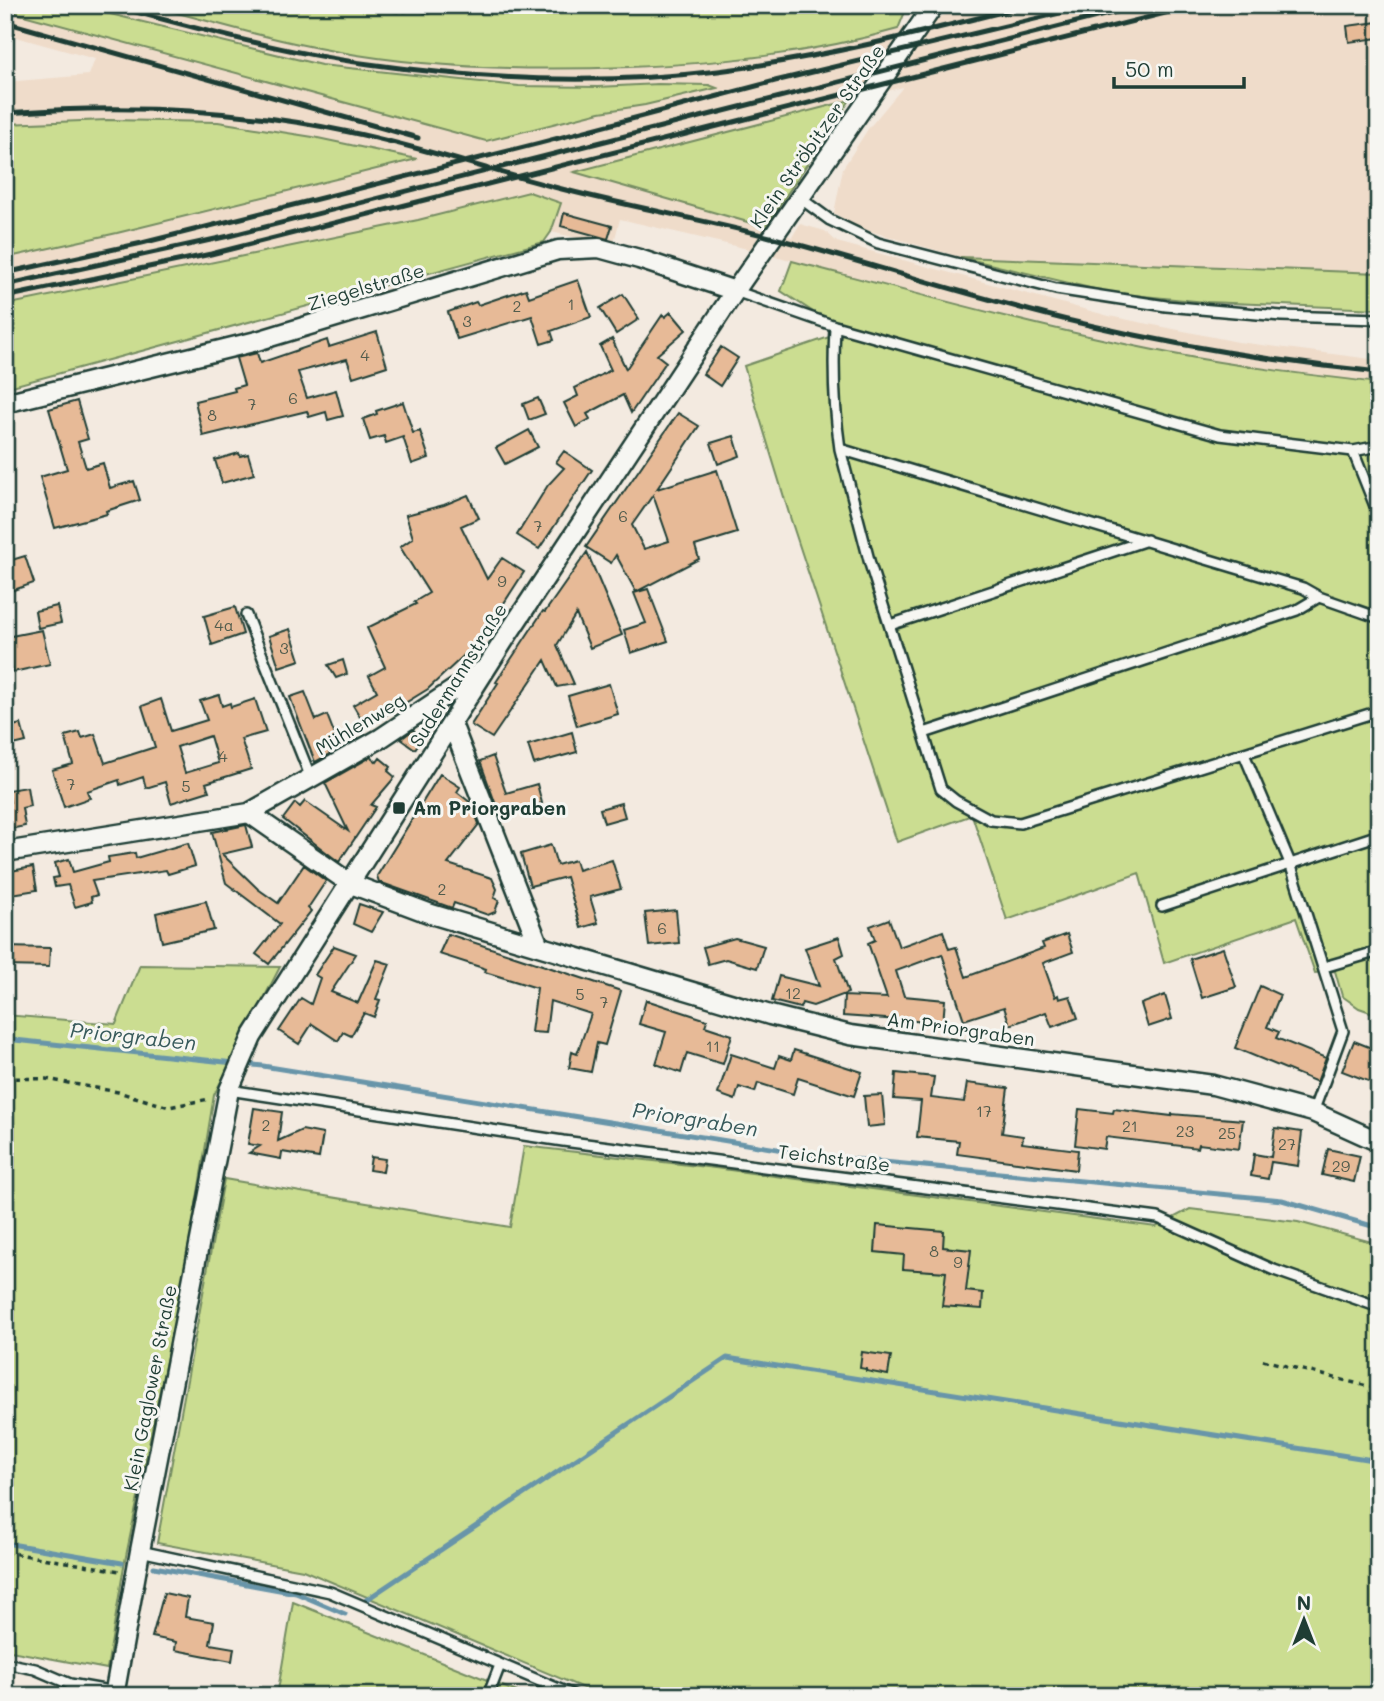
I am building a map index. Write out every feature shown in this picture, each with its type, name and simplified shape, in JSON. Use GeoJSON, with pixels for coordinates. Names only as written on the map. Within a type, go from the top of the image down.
{"type":"FeatureCollection","features":[{"type":"Feature","properties":{"kind":"street","name":"Klein Ströbitzer Straße"},"geometry":{"type":"LineString","coordinates":[[735,291],[934,5]]}},
{"type":"Feature","properties":{"kind":"street","name":"Ziegelstraße"},"geometry":{"type":"LineString","coordinates":[[5,402],[257,341],[558,250],[599,248],[735,291]]}},
{"type":"Feature","properties":{"kind":"street","name":"Sudermannstraße"},"geometry":{"type":"LineString","coordinates":[[229,1093],[252,1037],[508,634],[735,291]]}},
{"type":"Feature","properties":{"kind":"street","name":"Mühlenweg"},"geometry":{"type":"LineString","coordinates":[[5,852],[249,813],[382,738],[491,664]]}},
{"type":"Feature","properties":{"kind":"street"},"geometry":{"type":"LineString","coordinates":[[453,724],[539,946]]}},
{"type":"Feature","properties":{"kind":"street"},"geometry":{"type":"LineString","coordinates":[[249,813],[351,884]]}},
{"type":"Feature","properties":{"kind":"street","name":"Am Priorgraben"},"geometry":{"type":"LineString","coordinates":[[351,884],[431,914],[770,1015],[850,1035],[1213,1085],[1313,1112],[1379,1142]]}},
{"type":"Feature","properties":{"kind":"street","name":"Klein Gaglower Straße"},"geometry":{"type":"LineString","coordinates":[[114,1694],[229,1093]]}},
{"type":"Feature","properties":{"kind":"lane"},"geometry":{"type":"LineString","coordinates":[[800,198],[830,220],[878,243],[1056,289],[1179,307],[1281,316],[1379,319]]}},
{"type":"Feature","properties":{"kind":"lane"},"geometry":{"type":"LineString","coordinates":[[735,291],[835,326],[1220,435],[1353,450],[1379,446]]}},
{"type":"Feature","properties":{"kind":"lane"},"geometry":{"type":"LineString","coordinates":[[835,326],[833,361],[840,449],[870,564],[941,789],[956,801],[991,820],[1020,823],[1379,711]]}},
{"type":"Feature","properties":{"kind":"lane"},"geometry":{"type":"LineString","coordinates":[[840,449],[1303,588],[1319,597],[1379,618]]}},
{"type":"Feature","properties":{"kind":"lane"},"geometry":{"type":"LineString","coordinates":[[1353,450],[1375,497],[1379,516]]}},
{"type":"Feature","properties":{"kind":"lane"},"geometry":{"type":"LineString","coordinates":[[890,625],[1148,540]]}},
{"type":"Feature","properties":{"kind":"lane"},"geometry":{"type":"LineString","coordinates":[[924,733],[1297,610],[1319,597]]}},
{"type":"Feature","properties":{"kind":"lane"},"geometry":{"type":"LineString","coordinates":[[246,615],[311,778]]}},
{"type":"Feature","properties":{"kind":"lane"},"geometry":{"type":"LineString","coordinates":[[1244,754],[1290,863],[1343,1031],[1313,1112]]}},
{"type":"Feature","properties":{"kind":"lane"},"geometry":{"type":"LineString","coordinates":[[1162,906],[1379,835]]}},
{"type":"Feature","properties":{"kind":"lane"},"geometry":{"type":"LineString","coordinates":[[1324,967],[1379,951]]}},
{"type":"Feature","properties":{"kind":"lane","name":"Teichstraße"},"geometry":{"type":"LineString","coordinates":[[229,1093],[562,1141],[1158,1217],[1274,1270],[1379,1307]]}},
{"type":"Feature","properties":{"kind":"lane"},"geometry":{"type":"LineString","coordinates":[[140,1551],[330,1592],[575,1696]]}},
{"type":"Feature","properties":{"kind":"lane"},"geometry":{"type":"LineString","coordinates":[[5,1663],[35,1669],[70,1684],[114,1694]]}},
{"type":"Feature","properties":{"kind":"lane"},"geometry":{"type":"LineString","coordinates":[[488,1696],[500,1665]]}},
{"type":"Feature","properties":{"kind":"path"},"geometry":{"type":"LineString","coordinates":[[354,5],[401,12],[428,6]]}},
{"type":"Feature","properties":{"kind":"path"},"geometry":{"type":"LineString","coordinates":[[5,1078],[46,1079],[118,1093],[169,1107],[229,1093]]}},
{"type":"Feature","properties":{"kind":"path"},"geometry":{"type":"LineString","coordinates":[[1263,1360],[1379,1389]]}},
{"type":"Feature","properties":{"kind":"path"},"geometry":{"type":"LineString","coordinates":[[5,1552],[137,1574]]}},
{"type":"Feature","properties":{"kind":"shaded area"},"geometry":{"type":"Polygon","coordinates":[[[73,5],[148,5],[332,51],[414,63],[509,69],[689,64],[774,56],[875,36],[980,5],[1379,5],[1379,273],[960,257],[859,228],[834,213],[843,168],[868,129],[903,87],[575,172],[792,237],[800,224],[825,231],[837,242],[1109,316],[1238,342],[1379,360],[1379,383],[1268,370],[1173,354],[976,309],[752,250],[620,219],[613,246],[551,232],[561,203],[529,192],[418,220],[5,305],[5,258],[415,159],[350,144],[218,122],[107,120],[5,124],[5,82],[89,75],[95,59],[5,34],[5,10],[486,141],[600,112],[716,89],[658,84],[598,87],[519,86],[321,65],[73,5]]]}},
{"type":"Feature","properties":{"kind":"green space"},"geometry":{"type":"Polygon","coordinates":[[[5,5],[73,5],[321,65],[519,86],[598,87],[658,84],[709,85],[717,88],[645,105],[600,112],[486,141],[5,10],[5,5]]]}},
{"type":"Feature","properties":{"kind":"green space"},"geometry":{"type":"Polygon","coordinates":[[[148,5],[426,5],[429,14],[442,5],[804,5],[801,11],[845,5],[907,7],[898,29],[799,51],[698,63],[556,69],[444,65],[371,57],[287,41],[148,5]]]}},
{"type":"Feature","properties":{"kind":"green space"},"geometry":{"type":"Polygon","coordinates":[[[850,100],[765,227],[574,172],[836,104],[850,100]]]}},
{"type":"Feature","properties":{"kind":"green space"},"geometry":{"type":"Polygon","coordinates":[[[107,120],[218,122],[313,137],[417,159],[5,258],[5,124],[107,120]]]}},
{"type":"Feature","properties":{"kind":"green space"},"geometry":{"type":"Polygon","coordinates":[[[529,192],[561,203],[551,232],[544,242],[5,388],[5,305],[418,220],[529,192]]]}},
{"type":"Feature","properties":{"kind":"green space"},"geometry":{"type":"Polygon","coordinates":[[[960,257],[1379,273],[1379,309],[1206,302],[1111,293],[960,257]]]}},
{"type":"Feature","properties":{"kind":"green space"},"geometry":{"type":"Polygon","coordinates":[[[792,261],[1078,334],[1174,354],[1379,383],[1379,1015],[1359,1008],[1342,996],[1335,971],[1315,973],[1296,918],[1164,963],[1139,873],[1007,920],[972,815],[897,842],[791,520],[744,366],[844,332],[781,291],[792,261]]]}},
{"type":"Feature","properties":{"kind":"green space"},"geometry":{"type":"Polygon","coordinates":[[[140,965],[280,967],[214,1095],[188,1254],[124,1566],[107,1669],[5,1650],[5,1015],[116,1024],[140,965]]]}},
{"type":"Feature","properties":{"kind":"green space"},"geometry":{"type":"Polygon","coordinates":[[[524,1146],[715,1168],[1156,1227],[1190,1209],[1298,1222],[1379,1244],[1379,1696],[602,1696],[303,1570],[157,1543],[224,1179],[510,1227],[524,1146]]]}},
{"type":"Feature","properties":{"kind":"green space"},"geometry":{"type":"Polygon","coordinates":[[[293,1602],[527,1696],[277,1696],[293,1602]]]}},
{"type":"Feature","properties":{"kind":"building"},"geometry":{"type":"Polygon","coordinates":[[[1378,22],[1379,38],[1349,42],[1347,26],[1378,22]]]}},
{"type":"Feature","properties":{"kind":"building"},"geometry":{"type":"Polygon","coordinates":[[[564,213],[612,226],[608,239],[561,226],[564,213]]]}},
{"type":"Feature","properties":{"kind":"building"},"geometry":{"type":"Polygon","coordinates":[[[578,280],[591,317],[551,331],[554,340],[541,344],[532,316],[457,339],[448,312],[526,289],[529,297],[578,280]]]}},
{"type":"Feature","properties":{"kind":"building"},"geometry":{"type":"Polygon","coordinates":[[[623,294],[639,319],[616,334],[600,308],[623,294]]]}},
{"type":"Feature","properties":{"kind":"building"},"geometry":{"type":"Polygon","coordinates":[[[671,312],[686,330],[657,355],[666,362],[631,413],[623,395],[587,414],[590,419],[576,427],[564,403],[578,396],[575,388],[611,370],[600,346],[612,339],[626,369],[663,314],[665,317],[671,312]]]}},
{"type":"Feature","properties":{"kind":"building"},"geometry":{"type":"Polygon","coordinates":[[[377,332],[387,366],[353,377],[347,359],[298,372],[307,398],[336,390],[343,416],[328,420],[326,412],[309,417],[307,411],[203,436],[195,401],[235,391],[234,388],[244,385],[236,358],[257,353],[260,363],[327,340],[329,347],[377,332]]]}},
{"type":"Feature","properties":{"kind":"building"},"geometry":{"type":"Polygon","coordinates":[[[721,347],[738,358],[720,386],[703,374],[721,347]]]}},
{"type":"Feature","properties":{"kind":"building"},"geometry":{"type":"Polygon","coordinates":[[[538,398],[545,414],[529,420],[523,404],[538,398]]]}},
{"type":"Feature","properties":{"kind":"building"},"geometry":{"type":"Polygon","coordinates":[[[77,401],[88,439],[78,442],[86,468],[103,463],[110,488],[134,481],[140,500],[106,511],[107,514],[55,528],[40,477],[67,469],[49,409],[77,401]]]}},
{"type":"Feature","properties":{"kind":"building"},"geometry":{"type":"Polygon","coordinates":[[[403,402],[413,433],[420,431],[429,458],[412,464],[403,437],[386,443],[384,436],[370,440],[363,419],[377,414],[376,411],[403,402]]]}},
{"type":"Feature","properties":{"kind":"building"},"geometry":{"type":"Polygon","coordinates":[[[678,413],[699,426],[657,489],[717,470],[737,533],[695,546],[699,559],[636,592],[616,555],[611,563],[586,547],[678,413]],[[653,495],[632,525],[644,549],[669,541],[653,495]]]}},
{"type":"Feature","properties":{"kind":"building"},"geometry":{"type":"Polygon","coordinates":[[[529,430],[538,447],[505,464],[496,448],[529,430]]]}},
{"type":"Feature","properties":{"kind":"building"},"geometry":{"type":"Polygon","coordinates":[[[734,436],[740,456],[718,464],[711,443],[734,436]]]}},
{"type":"Feature","properties":{"kind":"building"},"geometry":{"type":"Polygon","coordinates":[[[564,451],[592,470],[539,549],[517,535],[548,485],[564,468],[556,462],[564,451]]]}},
{"type":"Feature","properties":{"kind":"building"},"geometry":{"type":"Polygon","coordinates":[[[239,453],[240,456],[248,454],[254,474],[222,483],[215,460],[239,453]]]}},
{"type":"Feature","properties":{"kind":"building"},"geometry":{"type":"Polygon","coordinates":[[[468,495],[479,518],[461,526],[487,579],[502,558],[524,572],[475,648],[428,689],[366,727],[353,705],[377,691],[369,676],[385,667],[367,628],[416,604],[414,602],[429,593],[400,547],[413,538],[406,515],[444,505],[468,495]]]}},
{"type":"Feature","properties":{"kind":"building"},"geometry":{"type":"Polygon","coordinates":[[[587,552],[622,635],[590,648],[576,614],[557,645],[574,684],[557,687],[545,660],[492,738],[471,725],[543,611],[545,612],[587,552]]]}},
{"type":"Feature","properties":{"kind":"building"},"geometry":{"type":"Polygon","coordinates":[[[25,556],[34,583],[5,593],[5,562],[25,556]]]}},
{"type":"Feature","properties":{"kind":"building"},"geometry":{"type":"Polygon","coordinates":[[[648,589],[668,641],[631,653],[624,630],[646,623],[634,593],[648,589]]]}},
{"type":"Feature","properties":{"kind":"building"},"geometry":{"type":"Polygon","coordinates":[[[57,606],[61,623],[38,628],[35,611],[57,606]]]}},
{"type":"Feature","properties":{"kind":"building"},"geometry":{"type":"Polygon","coordinates":[[[235,607],[243,634],[212,645],[204,616],[235,607]]]}},
{"type":"Feature","properties":{"kind":"building"},"geometry":{"type":"Polygon","coordinates":[[[290,629],[300,660],[279,667],[269,636],[290,629]]]}},
{"type":"Feature","properties":{"kind":"building"},"geometry":{"type":"Polygon","coordinates":[[[42,630],[50,664],[13,672],[6,637],[42,630]]]}},
{"type":"Feature","properties":{"kind":"building"},"geometry":{"type":"Polygon","coordinates":[[[343,660],[347,674],[336,678],[328,665],[343,660]]]}},
{"type":"Feature","properties":{"kind":"building"},"geometry":{"type":"Polygon","coordinates":[[[609,684],[618,714],[577,726],[568,696],[609,684]]]}},
{"type":"Feature","properties":{"kind":"building"},"geometry":{"type":"Polygon","coordinates":[[[305,692],[316,720],[327,715],[340,748],[315,762],[290,697],[305,692]]]}},
{"type":"Feature","properties":{"kind":"building"},"geometry":{"type":"Polygon","coordinates":[[[219,695],[222,706],[230,703],[231,707],[255,699],[266,732],[241,739],[251,769],[206,783],[209,791],[171,803],[165,782],[146,788],[143,777],[120,785],[119,780],[87,791],[90,798],[64,807],[52,770],[73,764],[65,736],[80,732],[82,738],[95,734],[105,763],[155,747],[142,706],[161,699],[171,731],[207,720],[200,701],[219,695]],[[210,736],[177,747],[185,773],[218,763],[210,736]]]}},
{"type":"Feature","properties":{"kind":"building"},"geometry":{"type":"Polygon","coordinates":[[[21,724],[26,742],[5,747],[5,728],[21,724]]]}},
{"type":"Feature","properties":{"kind":"building"},"geometry":{"type":"Polygon","coordinates":[[[413,730],[422,738],[415,749],[401,739],[413,730]]]}},
{"type":"Feature","properties":{"kind":"building"},"geometry":{"type":"Polygon","coordinates":[[[572,732],[577,752],[534,764],[528,745],[572,732]]]}},
{"type":"Feature","properties":{"kind":"building"},"geometry":{"type":"Polygon","coordinates":[[[493,756],[506,793],[537,784],[542,803],[500,816],[480,761],[493,756]]]}},
{"type":"Feature","properties":{"kind":"building"},"geometry":{"type":"Polygon","coordinates":[[[371,757],[377,762],[380,758],[391,767],[388,771],[395,777],[371,805],[376,807],[339,862],[283,819],[295,803],[300,807],[305,801],[348,831],[325,783],[371,757]]]}},
{"type":"Feature","properties":{"kind":"building"},"geometry":{"type":"Polygon","coordinates":[[[440,774],[460,787],[457,792],[471,803],[479,824],[448,864],[492,878],[497,889],[494,898],[499,900],[495,912],[488,915],[454,903],[452,908],[379,882],[377,876],[440,774]]]}},
{"type":"Feature","properties":{"kind":"building"},"geometry":{"type":"Polygon","coordinates":[[[27,787],[30,806],[22,808],[25,826],[5,830],[5,803],[10,802],[8,790],[27,787]]]}},
{"type":"Feature","properties":{"kind":"building"},"geometry":{"type":"Polygon","coordinates":[[[621,803],[625,817],[604,823],[600,809],[621,803]]]}},
{"type":"Feature","properties":{"kind":"building"},"geometry":{"type":"Polygon","coordinates":[[[246,825],[252,847],[222,854],[258,889],[278,903],[304,865],[326,881],[308,908],[311,911],[269,964],[256,954],[280,924],[226,883],[212,832],[246,825]]]}},
{"type":"Feature","properties":{"kind":"building"},"geometry":{"type":"Polygon","coordinates":[[[188,843],[195,866],[168,874],[166,870],[92,881],[97,895],[91,897],[92,902],[75,907],[68,885],[55,887],[53,878],[59,877],[55,863],[69,859],[73,872],[109,862],[108,857],[135,853],[136,858],[188,843]]]}},
{"type":"Feature","properties":{"kind":"building"},"geometry":{"type":"Polygon","coordinates":[[[551,845],[557,865],[575,860],[578,870],[612,860],[621,889],[590,897],[598,923],[581,928],[566,877],[530,886],[521,854],[551,845]]]}},
{"type":"Feature","properties":{"kind":"building"},"geometry":{"type":"Polygon","coordinates":[[[33,867],[37,890],[5,895],[5,872],[33,867]]]}},
{"type":"Feature","properties":{"kind":"building"},"geometry":{"type":"Polygon","coordinates":[[[206,901],[214,930],[162,942],[156,913],[206,901]]]}},
{"type":"Feature","properties":{"kind":"building"},"geometry":{"type":"Polygon","coordinates":[[[359,904],[383,912],[371,932],[353,924],[359,904]]]}},
{"type":"Feature","properties":{"kind":"building"},"geometry":{"type":"Polygon","coordinates":[[[676,910],[679,943],[649,946],[645,913],[676,910]]]}},
{"type":"Feature","properties":{"kind":"building"},"geometry":{"type":"Polygon","coordinates":[[[889,919],[899,947],[943,931],[949,949],[956,947],[966,977],[1044,948],[1042,943],[1067,934],[1073,952],[1043,963],[1055,997],[1058,995],[1059,999],[1070,996],[1078,1018],[1052,1027],[1046,1012],[1010,1025],[1004,1007],[964,1020],[942,954],[896,971],[904,996],[945,1000],[943,1023],[843,1016],[844,996],[887,998],[868,943],[875,940],[870,926],[889,919]]]}},
{"type":"Feature","properties":{"kind":"building"},"geometry":{"type":"Polygon","coordinates":[[[448,934],[621,991],[605,1045],[597,1043],[591,1072],[569,1068],[572,1052],[577,1054],[591,1014],[550,1001],[546,1033],[531,1032],[537,988],[439,954],[448,934]]]}},
{"type":"Feature","properties":{"kind":"building"},"geometry":{"type":"Polygon","coordinates":[[[839,937],[844,954],[836,958],[848,993],[813,1006],[802,1003],[800,1008],[772,1001],[779,976],[819,986],[805,948],[839,937]]]}},
{"type":"Feature","properties":{"kind":"building"},"geometry":{"type":"Polygon","coordinates":[[[735,938],[764,946],[757,968],[726,959],[708,964],[703,947],[735,938]]]}},
{"type":"Feature","properties":{"kind":"building"},"geometry":{"type":"Polygon","coordinates":[[[334,946],[356,954],[331,992],[358,1003],[377,960],[390,964],[376,999],[380,1000],[374,1017],[364,1013],[351,1036],[343,1032],[338,1041],[312,1024],[299,1044],[279,1031],[301,998],[311,1004],[320,978],[315,975],[334,946]]]}},
{"type":"Feature","properties":{"kind":"building"},"geometry":{"type":"Polygon","coordinates":[[[5,947],[50,948],[49,967],[5,966],[5,947]]]}},
{"type":"Feature","properties":{"kind":"building"},"geometry":{"type":"Polygon","coordinates":[[[1223,948],[1236,987],[1202,998],[1190,959],[1223,948]]]}},
{"type":"Feature","properties":{"kind":"building"},"geometry":{"type":"Polygon","coordinates":[[[1260,986],[1280,995],[1267,1027],[1279,1032],[1276,1038],[1326,1058],[1317,1082],[1235,1048],[1260,986]]]}},
{"type":"Feature","properties":{"kind":"building"},"geometry":{"type":"Polygon","coordinates":[[[1165,995],[1172,1019],[1148,1027],[1141,1004],[1165,995]]]}},
{"type":"Feature","properties":{"kind":"building"},"geometry":{"type":"Polygon","coordinates":[[[646,1000],[707,1020],[705,1026],[732,1035],[723,1064],[687,1053],[681,1073],[656,1064],[666,1032],[639,1024],[646,1000]]]}},
{"type":"Feature","properties":{"kind":"building"},"geometry":{"type":"Polygon","coordinates":[[[1354,1041],[1379,1051],[1379,1076],[1376,1084],[1342,1071],[1354,1041]]]}},
{"type":"Feature","properties":{"kind":"building"},"geometry":{"type":"Polygon","coordinates":[[[794,1050],[862,1072],[854,1096],[798,1078],[793,1094],[758,1083],[755,1092],[739,1087],[735,1100],[718,1094],[731,1054],[775,1068],[779,1056],[791,1060],[794,1050]]]}},
{"type":"Feature","properties":{"kind":"building"},"geometry":{"type":"Polygon","coordinates":[[[896,1073],[934,1077],[931,1098],[964,1102],[967,1083],[1008,1088],[1002,1133],[1023,1136],[1022,1143],[1078,1150],[1076,1170],[957,1154],[959,1141],[917,1137],[921,1101],[894,1099],[896,1073]]]}},
{"type":"Feature","properties":{"kind":"building"},"geometry":{"type":"Polygon","coordinates":[[[882,1095],[885,1125],[867,1127],[864,1096],[882,1095]]]}},
{"type":"Feature","properties":{"kind":"building"},"geometry":{"type":"Polygon","coordinates":[[[254,1108],[282,1112],[278,1141],[302,1130],[323,1134],[319,1158],[282,1152],[281,1159],[249,1153],[260,1146],[248,1144],[254,1108]]]}},
{"type":"Feature","properties":{"kind":"building"},"geometry":{"type":"Polygon","coordinates":[[[1079,1109],[1113,1113],[1114,1109],[1243,1120],[1239,1149],[1199,1144],[1198,1148],[1106,1137],[1104,1149],[1075,1145],[1079,1109]]]}},
{"type":"Feature","properties":{"kind":"building"},"geometry":{"type":"Polygon","coordinates":[[[1275,1128],[1302,1132],[1298,1166],[1271,1162],[1268,1179],[1251,1176],[1254,1154],[1271,1157],[1275,1128]]]}},
{"type":"Feature","properties":{"kind":"building"},"geometry":{"type":"Polygon","coordinates":[[[1328,1149],[1360,1156],[1354,1182],[1322,1175],[1328,1149]]]}},
{"type":"Feature","properties":{"kind":"building"},"geometry":{"type":"Polygon","coordinates":[[[371,1157],[385,1159],[383,1172],[369,1170],[371,1157]]]}},
{"type":"Feature","properties":{"kind":"building"},"geometry":{"type":"Polygon","coordinates":[[[877,1225],[944,1231],[943,1247],[971,1250],[966,1291],[983,1293],[982,1309],[942,1306],[946,1272],[903,1269],[904,1255],[875,1252],[877,1225]]]}},
{"type":"Feature","properties":{"kind":"building"},"geometry":{"type":"Polygon","coordinates":[[[862,1352],[891,1356],[888,1375],[860,1368],[862,1352]]]}},
{"type":"Feature","properties":{"kind":"building"},"geometry":{"type":"Polygon","coordinates":[[[164,1593],[188,1598],[185,1617],[214,1622],[210,1644],[234,1648],[232,1661],[175,1650],[176,1642],[152,1637],[164,1593]]]}},
{"type":"Feature","properties":{"kind":"waterway","name":"Priorgraben"},"geometry":{"type":"LineString","coordinates":[[5,1039],[263,1066],[820,1156],[1282,1200],[1379,1228]]}},
{"type":"Feature","properties":{"kind":"waterway"},"geometry":{"type":"LineString","coordinates":[[366,1600],[727,1358],[1379,1461]]}},
{"type":"Feature","properties":{"kind":"waterway"},"geometry":{"type":"LineString","coordinates":[[5,1543],[122,1563]]}},
{"type":"Feature","properties":{"kind":"waterway"},"geometry":{"type":"LineString","coordinates":[[154,1567],[296,1593],[345,1614]]}},
{"type":"Feature","properties":{"kind":"railway"},"geometry":{"type":"LineString","coordinates":[[110,5],[238,39],[336,59],[455,74],[543,79],[631,78],[758,65],[875,43],[1029,5]]}},
{"type":"Feature","properties":{"kind":"railway"},"geometry":{"type":"LineString","coordinates":[[5,273],[142,243],[775,81],[1093,5]]}},
{"type":"Feature","properties":{"kind":"railway"},"geometry":{"type":"LineString","coordinates":[[5,285],[229,236],[1144,5]]}},
{"type":"Feature","properties":{"kind":"railway"},"geometry":{"type":"LineString","coordinates":[[5,297],[211,254],[1197,5]]}},
{"type":"Feature","properties":{"kind":"railway"},"geometry":{"type":"LineString","coordinates":[[5,22],[418,138]]}},
{"type":"Feature","properties":{"kind":"railway"},"geometry":{"type":"LineString","coordinates":[[5,113],[92,109],[178,110],[307,124],[426,151],[581,194],[774,238],[1080,323],[1228,352],[1379,372]]}},
{"type":"Feature","properties":{"kind":"place","name":"Am Priorgraben"},"geometry":{"type":"Point","coordinates":[399,808]}}]}
